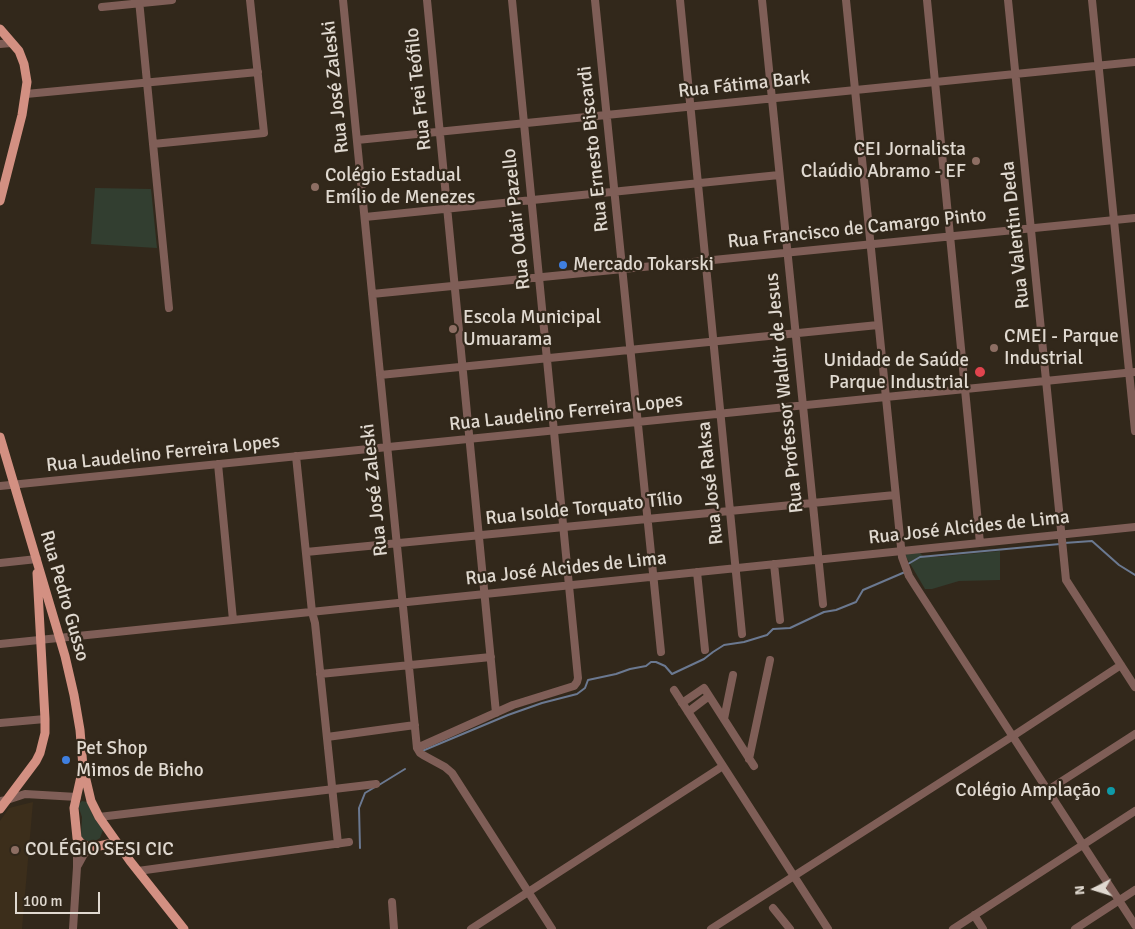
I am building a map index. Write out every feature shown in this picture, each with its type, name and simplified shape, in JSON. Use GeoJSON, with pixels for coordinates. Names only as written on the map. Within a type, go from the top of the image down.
{"type":"FeatureCollection","features":[{"type":"Feature","properties":{"kind":"main road"},"geometry":{"type":"LineString","coordinates":[[0,29],[11,42],[26,94],[22,116],[4,167],[0,201]]}},
{"type":"Feature","properties":{"kind":"main road","name":"Rua Pedro Gusso"},"geometry":{"type":"LineString","coordinates":[[0,437],[60,638],[74,695],[80,730],[83,767],[93,808],[130,861],[184,929]]}},
{"type":"Feature","properties":{"kind":"main road"},"geometry":{"type":"LineString","coordinates":[[0,809],[3,800],[36,761],[45,733],[37,559]]}},
{"type":"Feature","properties":{"kind":"main road","name":"Rua Pedro Gusso"},"geometry":{"type":"LineString","coordinates":[[83,767],[74,808],[77,838],[84,846],[110,845],[130,861]]}},
{"type":"Feature","properties":{"kind":"main road"},"geometry":{"type":"LineString","coordinates":[[77,796],[83,794],[90,796]]}},
{"type":"Feature","properties":{"kind":"main road"},"geometry":{"type":"LineString","coordinates":[[97,846],[108,839],[110,832]]}},
{"type":"Feature","properties":{"kind":"street"},"geometry":{"type":"LineString","coordinates":[[102,7],[172,0]]}},
{"type":"Feature","properties":{"kind":"street"},"geometry":{"type":"LineString","coordinates":[[153,144],[264,133],[250,0]]}},
{"type":"Feature","properties":{"kind":"street","name":"Rua José Zaleski"},"geometry":{"type":"LineString","coordinates":[[343,0],[417,748]]}},
{"type":"Feature","properties":{"kind":"street","name":"Rua Frei Teófilo"},"geometry":{"type":"LineString","coordinates":[[427,0],[496,713]]}},
{"type":"Feature","properties":{"kind":"street","name":"Rua Odair Pazello"},"geometry":{"type":"LineString","coordinates":[[496,713],[513,704],[574,686],[577,682],[578,674],[512,0]]}},
{"type":"Feature","properties":{"kind":"street","name":"Rua Ernesto Biscardi"},"geometry":{"type":"LineString","coordinates":[[595,0],[661,652]]}},
{"type":"Feature","properties":{"kind":"street","name":"Rua José Raksa"},"geometry":{"type":"LineString","coordinates":[[680,0],[742,634]]}},
{"type":"Feature","properties":{"kind":"street","name":"Rua Professor Waldir de Jesus"},"geometry":{"type":"LineString","coordinates":[[762,0],[822,604]]}},
{"type":"Feature","properties":{"kind":"street"},"geometry":{"type":"LineString","coordinates":[[846,0],[895,495],[904,564],[1135,925]]}},
{"type":"Feature","properties":{"kind":"street"},"geometry":{"type":"LineString","coordinates":[[927,0],[980,543]]}},
{"type":"Feature","properties":{"kind":"street","name":"Rua Valentin Deda"},"geometry":{"type":"LineString","coordinates":[[1008,0],[1066,580],[1135,687]]}},
{"type":"Feature","properties":{"kind":"street"},"geometry":{"type":"LineString","coordinates":[[1092,0],[1114,220],[1132,372],[1135,431]]}},
{"type":"Feature","properties":{"kind":"street"},"geometry":{"type":"LineString","coordinates":[[139,2],[169,308]]}},
{"type":"Feature","properties":{"kind":"street"},"geometry":{"type":"LineString","coordinates":[[0,44],[11,42]]}},
{"type":"Feature","properties":{"kind":"street","name":"Rua Fátima Bark"},"geometry":{"type":"LineString","coordinates":[[357,140],[1135,62]]}},
{"type":"Feature","properties":{"kind":"street"},"geometry":{"type":"LineString","coordinates":[[26,94],[258,72]]}},
{"type":"Feature","properties":{"kind":"street"},"geometry":{"type":"LineString","coordinates":[[365,217],[779,175]]}},
{"type":"Feature","properties":{"kind":"street","name":"Rua Francisco de Camargo Pinto"},"geometry":{"type":"LineString","coordinates":[[372,294],[1135,218]]}},
{"type":"Feature","properties":{"kind":"street"},"geometry":{"type":"LineString","coordinates":[[380,375],[878,325]]}},
{"type":"Feature","properties":{"kind":"street","name":"Rua Laudelino Ferreira Lopes"},"geometry":{"type":"LineString","coordinates":[[0,486],[1132,372]]}},
{"type":"Feature","properties":{"kind":"street"},"geometry":{"type":"LineString","coordinates":[[296,456],[338,844]]}},
{"type":"Feature","properties":{"kind":"street"},"geometry":{"type":"LineString","coordinates":[[218,464],[233,620]]}},
{"type":"Feature","properties":{"kind":"street","name":"Rua Isolde Torquato Tílio"},"geometry":{"type":"LineString","coordinates":[[306,552],[895,495]]}},
{"type":"Feature","properties":{"kind":"street","name":"Rua José Alcides de Lima"},"geometry":{"type":"LineString","coordinates":[[0,644],[980,543],[1062,537],[1135,527]]}},
{"type":"Feature","properties":{"kind":"street"},"geometry":{"type":"LineString","coordinates":[[0,563],[37,559]]}},
{"type":"Feature","properties":{"kind":"street"},"geometry":{"type":"LineString","coordinates":[[774,564],[780,620]]}},
{"type":"Feature","properties":{"kind":"street"},"geometry":{"type":"LineString","coordinates":[[698,572],[706,650]]}},
{"type":"Feature","properties":{"kind":"street"},"geometry":{"type":"LineString","coordinates":[[320,674],[491,657]]}},
{"type":"Feature","properties":{"kind":"street"},"geometry":{"type":"LineString","coordinates":[[749,759],[770,660]]}},
{"type":"Feature","properties":{"kind":"street"},"geometry":{"type":"LineString","coordinates":[[711,929],[1121,665]]}},
{"type":"Feature","properties":{"kind":"street"},"geometry":{"type":"LineString","coordinates":[[724,719],[733,675]]}},
{"type":"Feature","properties":{"kind":"street"},"geometry":{"type":"LineString","coordinates":[[682,703],[704,688],[754,766]]}},
{"type":"Feature","properties":{"kind":"street"},"geometry":{"type":"LineString","coordinates":[[674,690],[828,929]]}},
{"type":"Feature","properties":{"kind":"street"},"geometry":{"type":"LineString","coordinates":[[688,712],[709,696]]}},
{"type":"Feature","properties":{"kind":"street"},"geometry":{"type":"LineString","coordinates":[[496,713],[417,748],[423,755],[452,773],[552,929]]}},
{"type":"Feature","properties":{"kind":"street"},"geometry":{"type":"LineString","coordinates":[[0,723],[45,719]]}},
{"type":"Feature","properties":{"kind":"street"},"geometry":{"type":"LineString","coordinates":[[327,737],[415,726]]}},
{"type":"Feature","properties":{"kind":"street"},"geometry":{"type":"LineString","coordinates":[[1048,790],[1135,734]]}},
{"type":"Feature","properties":{"kind":"street"},"geometry":{"type":"LineString","coordinates":[[471,929],[723,766]]}},
{"type":"Feature","properties":{"kind":"street"},"geometry":{"type":"LineString","coordinates":[[99,817],[376,784]]}},
{"type":"Feature","properties":{"kind":"street"},"geometry":{"type":"LineString","coordinates":[[3,800],[25,794],[77,796]]}},
{"type":"Feature","properties":{"kind":"street"},"geometry":{"type":"LineString","coordinates":[[58,796],[74,808]]}},
{"type":"Feature","properties":{"kind":"street"},"geometry":{"type":"LineString","coordinates":[[953,929],[1135,811]]}},
{"type":"Feature","properties":{"kind":"street"},"geometry":{"type":"LineString","coordinates":[[73,929],[77,838]]}},
{"type":"Feature","properties":{"kind":"street"},"geometry":{"type":"LineString","coordinates":[[138,871],[350,842]]}},
{"type":"Feature","properties":{"kind":"street"},"geometry":{"type":"LineString","coordinates":[[77,867],[84,854],[97,846]]}},
{"type":"Feature","properties":{"kind":"street"},"geometry":{"type":"LineString","coordinates":[[1075,929],[1135,890]]}},
{"type":"Feature","properties":{"kind":"street"},"geometry":{"type":"LineString","coordinates":[[392,902],[394,929]]}},
{"type":"Feature","properties":{"kind":"street"},"geometry":{"type":"LineString","coordinates":[[774,908],[790,929]]}},
{"type":"Feature","properties":{"kind":"street"},"geometry":{"type":"LineString","coordinates":[[974,915],[983,929]]}},
{"type":"Feature","properties":{"kind":"shaded area"},"geometry":{"type":"Polygon","coordinates":[[[33,802],[22,929],[0,929],[0,821],[9,808],[33,802]]]}},
{"type":"Feature","properties":{"kind":"green space"},"geometry":{"type":"Polygon","coordinates":[[[95,188],[151,189],[157,248],[91,244],[95,188]]]}},
{"type":"Feature","properties":{"kind":"green space"},"geometry":{"type":"Polygon","coordinates":[[[917,550],[924,557],[1000,551],[1000,580],[959,581],[932,589],[925,589],[905,555],[917,550]]]}},
{"type":"Feature","properties":{"kind":"green space"},"geometry":{"type":"Polygon","coordinates":[[[82,801],[87,802],[93,816],[103,830],[100,838],[95,841],[87,841],[81,836],[82,817],[78,805],[82,801]]]}},
{"type":"Feature","properties":{"kind":"waterway"},"geometry":{"type":"LineString","coordinates":[[1064,543],[1092,541],[1119,565],[1135,575]]}},
{"type":"Feature","properties":{"kind":"waterway"},"geometry":{"type":"LineString","coordinates":[[908,565],[920,557],[1060,544]]}},
{"type":"Feature","properties":{"kind":"waterway"},"geometry":{"type":"LineString","coordinates":[[422,751],[508,715],[542,703],[577,694],[585,688],[588,680],[646,666],[651,662],[665,666],[672,674],[704,659],[724,645],[744,642],[767,635],[773,629],[790,628],[824,612],[836,610],[856,602],[863,590],[905,572]]}},
{"type":"Feature","properties":{"kind":"waterway"},"geometry":{"type":"LineString","coordinates":[[379,785],[405,769]]}},
{"type":"Feature","properties":{"kind":"waterway"},"geometry":{"type":"LineString","coordinates":[[360,848],[359,808],[365,793],[375,787]]}},
{"type":"Feature","properties":{"kind":"place","name":"CEI Jornalista Claúdio Abramo - EF"},"geometry":{"type":"Point","coordinates":[976,161]}},
{"type":"Feature","properties":{"kind":"place","name":"Colégio Estadual Emílio de Menezes"},"geometry":{"type":"Point","coordinates":[315,187]}},
{"type":"Feature","properties":{"kind":"place","name":"Mercado Tokarski"},"geometry":{"type":"Point","coordinates":[563,265]}},
{"type":"Feature","properties":{"kind":"place","name":"Escola Municipal Umuarama"},"geometry":{"type":"Point","coordinates":[453,329]}},
{"type":"Feature","properties":{"kind":"place","name":"CMEI - Parque Industrial"},"geometry":{"type":"Point","coordinates":[994,348]}},
{"type":"Feature","properties":{"kind":"place","name":"Unidade de Saúde Parque Industrial"},"geometry":{"type":"Point","coordinates":[980,372]}},
{"type":"Feature","properties":{"kind":"place","name":"Pet Shop Mimos de Bicho"},"geometry":{"type":"Point","coordinates":[66,760]}},
{"type":"Feature","properties":{"kind":"place","name":"Colégio Amplação"},"geometry":{"type":"Point","coordinates":[1111,791]}},
{"type":"Feature","properties":{"kind":"place","name":"COLÉGIO SESI CIC"},"geometry":{"type":"Point","coordinates":[15,850]}}]}
